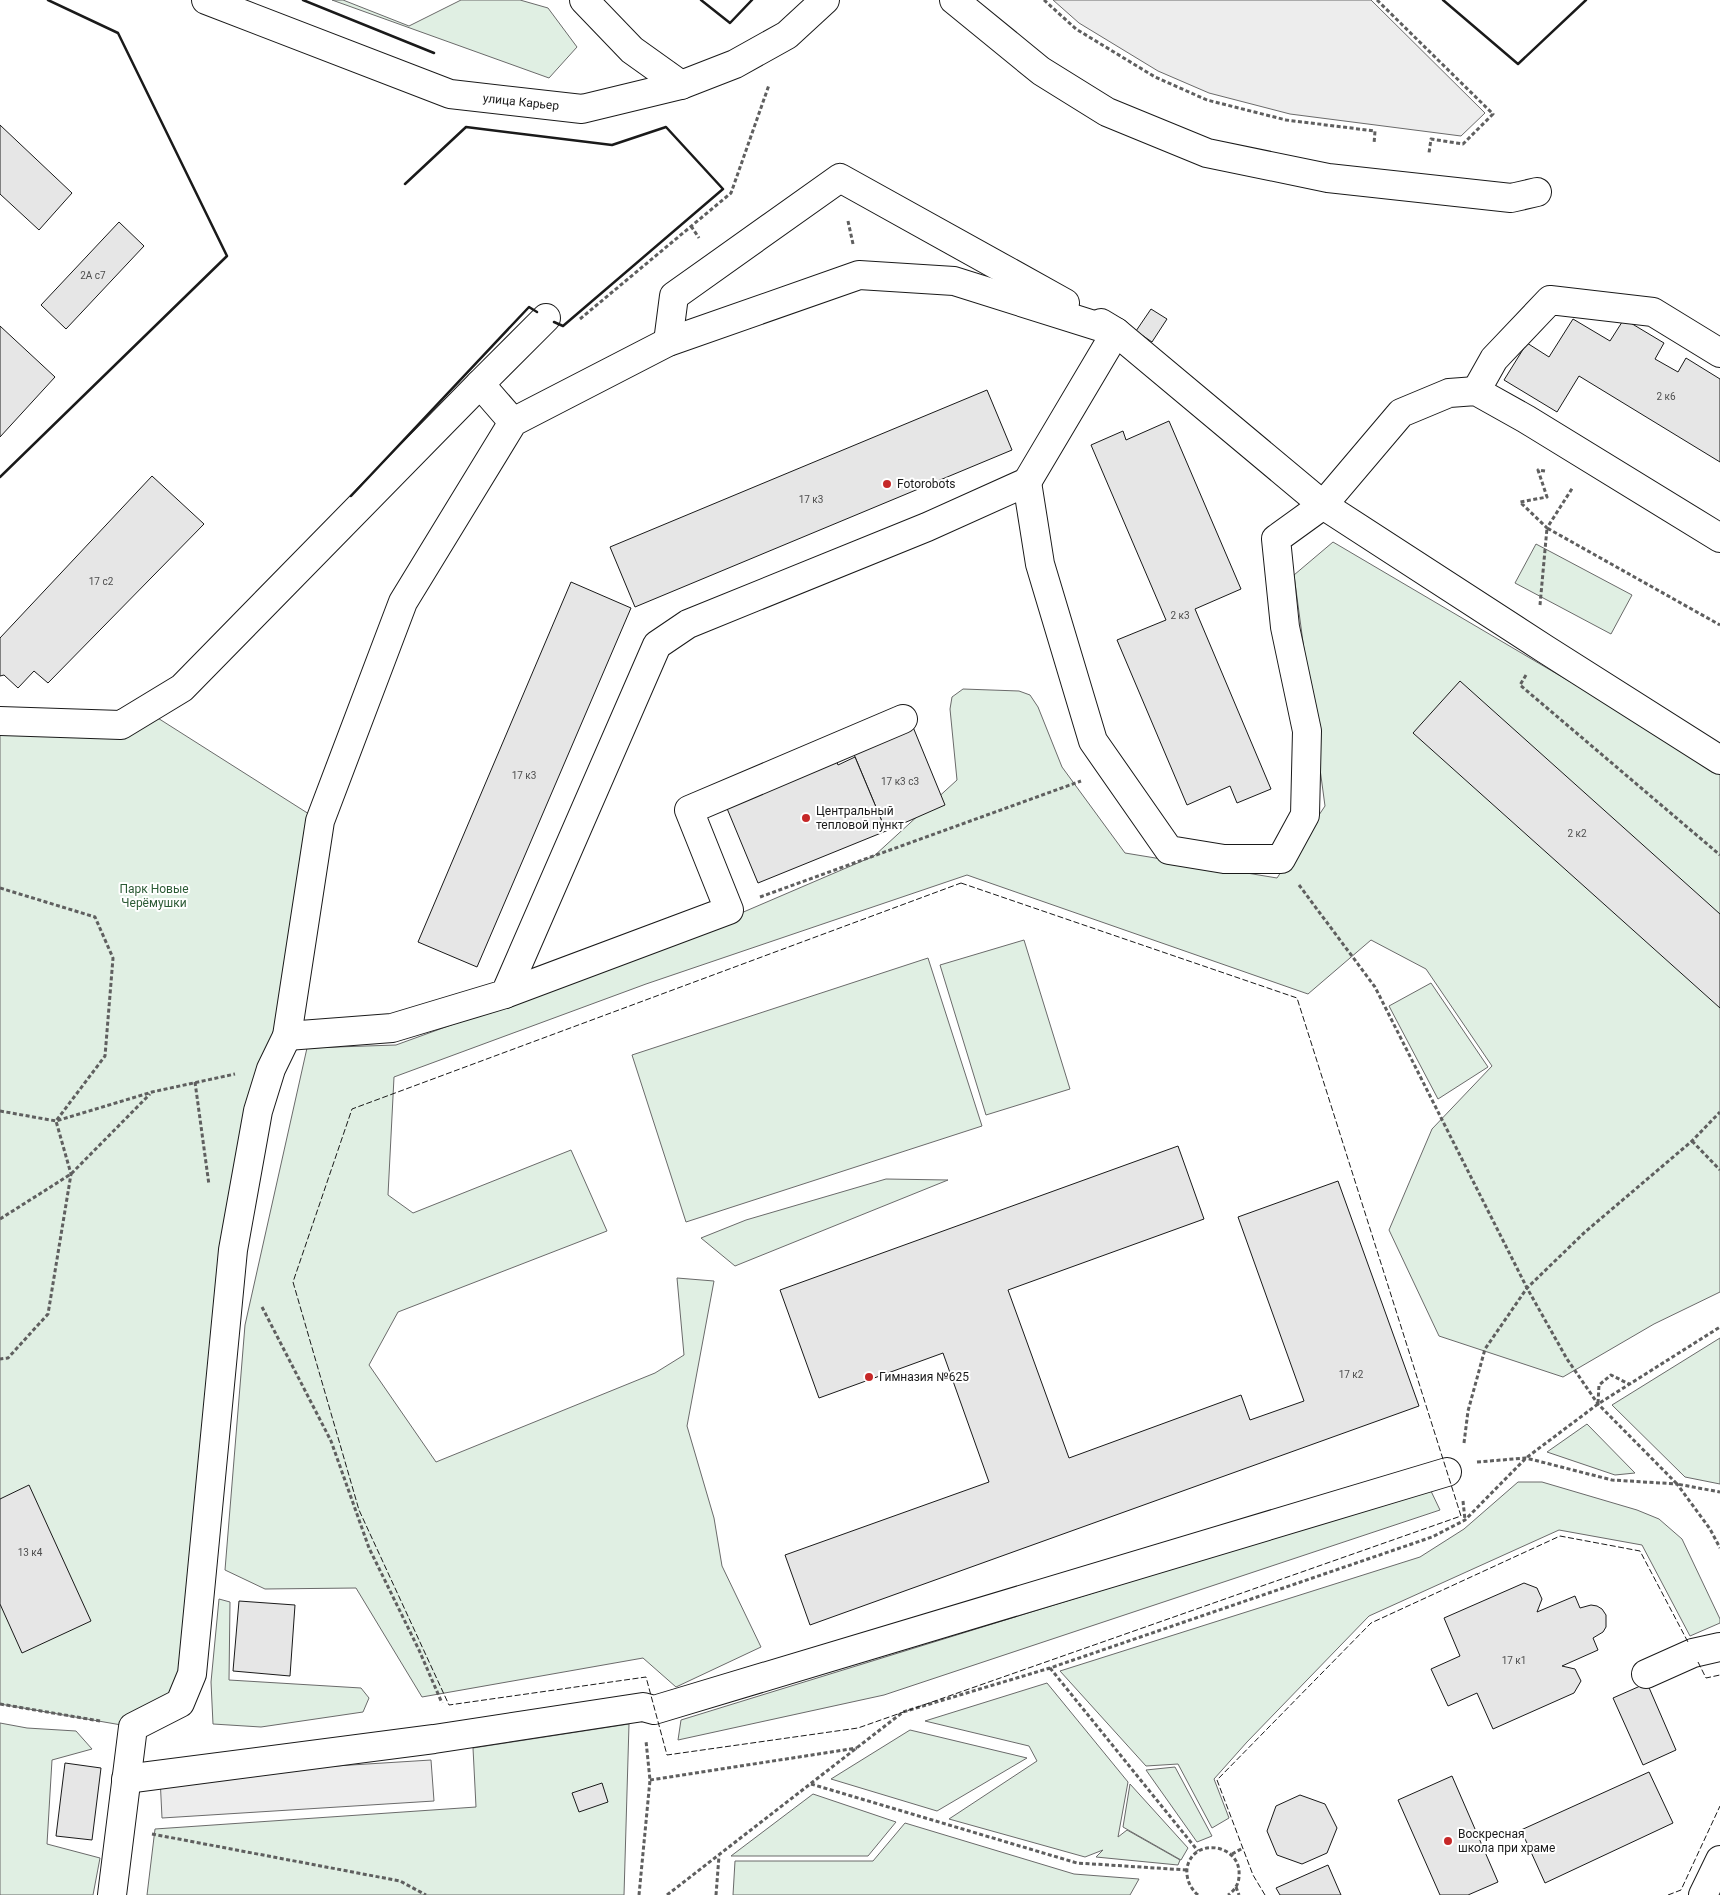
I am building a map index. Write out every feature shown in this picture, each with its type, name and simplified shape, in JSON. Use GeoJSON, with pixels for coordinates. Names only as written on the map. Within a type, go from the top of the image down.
{"type":"FeatureCollection","features":[{"type":"Feature","properties":{"kind":"street","name":"улица Карьер"},"geometry":{"type":"LineString","coordinates":[[206,0],[450,94],[582,109],[681,85],[735,64],[787,35],[824,0]]}},
{"type":"Feature","properties":{"kind":"street"},"geometry":{"type":"LineString","coordinates":[[584,0],[632,50],[681,85]]}},
{"type":"Feature","properties":{"kind":"street"},"geometry":{"type":"LineString","coordinates":[[954,0],[1041,71],[1099,106],[1207,153],[1328,178],[1511,198],[1537,192]]}},
{"type":"Feature","properties":{"kind":"street"},"geometry":{"type":"LineString","coordinates":[[668,342],[674,296],[840,178],[1116,332],[1323,505],[1720,760]]}},
{"type":"Feature","properties":{"kind":"street"},"geometry":{"type":"LineString","coordinates":[[112,1895],[133,1727],[180,1703],[192,1674],[233,1250],[258,1111],[272,1069],[287,1036],[320,820],[403,602],[513,422],[668,342],[859,275],[954,281],[1116,332]]}},
{"type":"Feature","properties":{"kind":"street"},"geometry":{"type":"LineString","coordinates":[[1476,391],[1494,360],[1550,300],[1653,312],[1720,353]]}},
{"type":"Feature","properties":{"kind":"street"},"geometry":{"type":"LineString","coordinates":[[0,721],[121,726],[182,688],[538,325]]}},
{"type":"Feature","properties":{"kind":"street"},"geometry":{"type":"LineString","coordinates":[[505,994],[657,645],[688,624],[927,527],[1027,482],[1116,332]]}},
{"type":"Feature","properties":{"kind":"street"},"geometry":{"type":"LineString","coordinates":[[480,384],[513,422]]}},
{"type":"Feature","properties":{"kind":"street"},"geometry":{"type":"LineString","coordinates":[[1027,482],[1040,564],[1093,741],[1169,850],[1224,859],[1281,860],[1306,815],[1307,731],[1285,627],[1276,539],[1323,505],[1401,413],[1449,393],[1476,391],[1526,419],[1720,538]]}},
{"type":"Feature","properties":{"kind":"street"},"geometry":{"type":"LineString","coordinates":[[287,1036],[392,1028],[505,994],[729,908],[690,810],[903,719]]}},
{"type":"Feature","properties":{"kind":"street"},"geometry":{"type":"LineString","coordinates":[[126,1780],[457,1736],[643,1708],[654,1710],[1458,1468]]}},
{"type":"Feature","properties":{"kind":"street"},"geometry":{"type":"LineString","coordinates":[[1646,1674],[1693,1653],[1720,1647]]}},
{"type":"Feature","properties":{"kind":"street"},"geometry":{"type":"LineString","coordinates":[[1703,1895],[1720,1860]]}},
{"type":"Feature","properties":{"kind":"path"},"geometry":{"type":"LineString","coordinates":[[1044,0],[1076,29],[1155,77],[1207,100],[1286,120],[1374,131],[1374,144]]}},
{"type":"Feature","properties":{"kind":"path"},"geometry":{"type":"LineString","coordinates":[[1378,0],[1493,114],[1463,144],[1431,139],[1429,153]]}},
{"type":"Feature","properties":{"kind":"path"},"geometry":{"type":"LineString","coordinates":[[538,325],[557,331],[575,323],[731,193],[787,35]]}},
{"type":"Feature","properties":{"kind":"path"},"geometry":{"type":"LineString","coordinates":[[840,178],[859,275]]}},
{"type":"Feature","properties":{"kind":"path"},"geometry":{"type":"LineString","coordinates":[[1540,606],[1547,528],[1591,459]]}},
{"type":"Feature","properties":{"kind":"path"},"geometry":{"type":"LineString","coordinates":[[1547,472],[1538,470],[1547,497],[1520,502],[1547,528],[1720,625]]}},
{"type":"Feature","properties":{"kind":"path"},"geometry":{"type":"LineString","coordinates":[[1545,649],[1520,685],[1720,855]]}},
{"type":"Feature","properties":{"kind":"path"},"geometry":{"type":"LineString","coordinates":[[729,908],[1113,770]]}},
{"type":"Feature","properties":{"kind":"path"},"geometry":{"type":"LineString","coordinates":[[0,888],[95,917],[112,958],[105,1056],[56,1121]]}},
{"type":"Feature","properties":{"kind":"path"},"geometry":{"type":"LineString","coordinates":[[1308,896],[1375,987],[1566,1359],[1598,1404],[1677,1484],[1710,1529],[1720,1548]]}},
{"type":"Feature","properties":{"kind":"path"},"geometry":{"type":"LineString","coordinates":[[0,1111],[56,1121],[152,1092],[235,1074]]}},
{"type":"Feature","properties":{"kind":"path"},"geometry":{"type":"LineString","coordinates":[[195,1082],[209,1186]]}},
{"type":"Feature","properties":{"kind":"path"},"geometry":{"type":"LineString","coordinates":[[0,1219],[71,1174],[152,1092]]}},
{"type":"Feature","properties":{"kind":"path"},"geometry":{"type":"LineString","coordinates":[[1463,1446],[1468,1411],[1484,1349],[1528,1288],[1585,1232],[1692,1141],[1720,1112]]}},
{"type":"Feature","properties":{"kind":"path"},"geometry":{"type":"LineString","coordinates":[[0,1359],[8,1358],[48,1314],[71,1174],[56,1121]]}},
{"type":"Feature","properties":{"kind":"path"},"geometry":{"type":"LineString","coordinates":[[1692,1141],[1720,1170]]}},
{"type":"Feature","properties":{"kind":"path"},"geometry":{"type":"LineString","coordinates":[[259,1301],[331,1441],[369,1548],[419,1650],[457,1736]]}},
{"type":"Feature","properties":{"kind":"path"},"geometry":{"type":"LineString","coordinates":[[666,1895],[903,1712],[1050,1668],[1432,1536],[1464,1520],[1526,1458],[1598,1404],[1720,1327]]}},
{"type":"Feature","properties":{"kind":"path"},"geometry":{"type":"LineString","coordinates":[[1598,1404],[1599,1385],[1611,1374],[1629,1384]]}},
{"type":"Feature","properties":{"kind":"path"},"geometry":{"type":"LineString","coordinates":[[1458,1468],[1526,1458],[1612,1480],[1677,1484],[1720,1492]]}},
{"type":"Feature","properties":{"kind":"path"},"geometry":{"type":"LineString","coordinates":[[1050,1668],[1198,1851]]}},
{"type":"Feature","properties":{"kind":"path"},"geometry":{"type":"LineString","coordinates":[[0,1704],[133,1727]]}},
{"type":"Feature","properties":{"kind":"path"},"geometry":{"type":"LineString","coordinates":[[639,1895],[650,1780],[643,1708]]}},
{"type":"Feature","properties":{"kind":"path"},"geometry":{"type":"LineString","coordinates":[[650,1780],[858,1748]]}},
{"type":"Feature","properties":{"kind":"path"},"geometry":{"type":"LineString","coordinates":[[810,1784],[1077,1863],[1187,1870]]}},
{"type":"Feature","properties":{"kind":"path"},"geometry":{"type":"LineString","coordinates":[[146,1833],[400,1881],[426,1895]]}},
{"type":"Feature","properties":{"kind":"path"},"geometry":{"type":"LineString","coordinates":[[1198,1895],[1187,1879],[1187,1870],[1189,1863],[1198,1851],[1206,1847],[1224,1849],[1232,1854],[1237,1861],[1240,1870],[1239,1879],[1236,1887],[1228,1895]]}},
{"type":"Feature","properties":{"kind":"path"},"geometry":{"type":"LineString","coordinates":[[1232,1854],[1243,1848]]}},
{"type":"Feature","properties":{"kind":"path"},"geometry":{"type":"LineString","coordinates":[[716,1895],[719,1855]]}},
{"type":"Feature","properties":{"kind":"path"},"geometry":{"type":"LineString","coordinates":[[1236,1887],[1239,1895]]}},
{"type":"Feature","properties":{"kind":"green space"},"geometry":{"type":"Polygon","coordinates":[[[332,0],[343,0],[409,26],[461,0],[520,0],[548,8],[577,47],[549,78],[332,0]]]}},
{"type":"Feature","properties":{"kind":"green space"},"geometry":{"type":"Polygon","coordinates":[[[1333,542],[1720,770],[1720,1292],[1654,1324],[1563,1377],[1439,1336],[1389,1230],[1432,1129],[1492,1066],[1426,969],[1371,940],[1308,994],[967,875],[646,984],[394,1077],[388,1195],[413,1213],[571,1150],[607,1231],[398,1312],[369,1365],[436,1462],[655,1373],[684,1355],[677,1278],[714,1281],[687,1426],[714,1518],[722,1566],[761,1647],[676,1687],[643,1658],[422,1697],[356,1588],[265,1589],[225,1570],[245,1325],[307,1048],[396,1045],[641,956],[874,856],[957,780],[950,709],[952,697],[963,689],[1019,691],[1030,695],[1038,707],[1062,767],[1125,853],[1277,878],[1325,806],[1294,575],[1333,542]]]}},
{"type":"Feature","properties":{"kind":"green space"},"geometry":{"type":"Polygon","coordinates":[[[1536,544],[1632,595],[1611,634],[1515,583],[1536,544]]]}},
{"type":"Feature","properties":{"kind":"green space","name":"Парк Новые Черёмушки"},"geometry":{"type":"Polygon","coordinates":[[[142,708],[320,821],[258,1111],[192,1674],[133,1727],[0,1704],[0,714],[69,718],[142,708]]]}},
{"type":"Feature","properties":{"kind":"green space"},"geometry":{"type":"Polygon","coordinates":[[[1024,940],[1070,1089],[986,1115],[940,965],[1024,940]]]}},
{"type":"Feature","properties":{"kind":"green space"},"geometry":{"type":"Polygon","coordinates":[[[928,958],[982,1126],[686,1222],[632,1055],[928,958]]]}},
{"type":"Feature","properties":{"kind":"green space"},"geometry":{"type":"Polygon","coordinates":[[[1431,983],[1488,1067],[1438,1099],[1389,1006],[1431,983]]]}},
{"type":"Feature","properties":{"kind":"green space"},"geometry":{"type":"Polygon","coordinates":[[[886,1179],[948,1180],[735,1266],[701,1238],[746,1220],[886,1179]]]}},
{"type":"Feature","properties":{"kind":"green space"},"geometry":{"type":"Polygon","coordinates":[[[1720,1338],[1720,1484],[1685,1477],[1612,1405],[1720,1338]]]}},
{"type":"Feature","properties":{"kind":"green space"},"geometry":{"type":"Polygon","coordinates":[[[1587,1424],[1635,1473],[1615,1475],[1547,1452],[1587,1424]]]}},
{"type":"Feature","properties":{"kind":"green space"},"geometry":{"type":"Polygon","coordinates":[[[1518,1482],[1542,1482],[1637,1510],[1659,1519],[1682,1539],[1720,1619],[1720,1623],[1690,1636],[1642,1545],[1559,1530],[1369,1616],[1247,1742],[1214,1779],[1229,1818],[1212,1828],[1178,1764],[1146,1766],[1060,1671],[1420,1557],[1464,1529],[1518,1482]]]}},
{"type":"Feature","properties":{"kind":"green space"},"geometry":{"type":"Polygon","coordinates":[[[1430,1489],[1440,1510],[884,1695],[678,1740],[681,1720],[1430,1489]]]}},
{"type":"Feature","properties":{"kind":"green space"},"geometry":{"type":"Polygon","coordinates":[[[219,1599],[230,1602],[229,1680],[361,1688],[369,1698],[363,1712],[261,1727],[213,1724],[211,1682],[219,1599]]]}},
{"type":"Feature","properties":{"kind":"green space"},"geometry":{"type":"Polygon","coordinates":[[[1047,1683],[1128,1782],[1118,1837],[1127,1830],[1180,1860],[1178,1865],[1096,1857],[1103,1850],[1085,1857],[949,1819],[1037,1761],[1029,1746],[925,1721],[1047,1683]]]}},
{"type":"Feature","properties":{"kind":"green space"},"geometry":{"type":"Polygon","coordinates":[[[0,1723],[27,1728],[76,1731],[92,1749],[52,1760],[47,1844],[100,1858],[93,1895],[0,1895],[0,1723]]]}},
{"type":"Feature","properties":{"kind":"green space"},"geometry":{"type":"Polygon","coordinates":[[[629,1724],[624,1895],[147,1895],[155,1829],[476,1807],[473,1748],[629,1724]]]}},
{"type":"Feature","properties":{"kind":"green space"},"geometry":{"type":"Polygon","coordinates":[[[910,1730],[1027,1758],[937,1811],[831,1779],[910,1730]]]}},
{"type":"Feature","properties":{"kind":"green space"},"geometry":{"type":"Polygon","coordinates":[[[1175,1767],[1212,1836],[1197,1842],[1146,1770],[1175,1767]]]}},
{"type":"Feature","properties":{"kind":"green space"},"geometry":{"type":"Polygon","coordinates":[[[1130,1784],[1188,1848],[1181,1860],[1123,1827],[1130,1784]]]}},
{"type":"Feature","properties":{"kind":"green space"},"geometry":{"type":"Polygon","coordinates":[[[813,1794],[896,1822],[868,1856],[731,1856],[813,1794]]]}},
{"type":"Feature","properties":{"kind":"green space"},"geometry":{"type":"Polygon","coordinates":[[[905,1823],[1074,1874],[1139,1879],[1130,1895],[733,1895],[735,1861],[873,1861],[905,1823]]]}},
{"type":"Feature","properties":{"kind":"shaded area"},"geometry":{"type":"Polygon","coordinates":[[[1053,0],[1371,0],[1485,113],[1461,136],[1290,114],[1209,93],[1158,71],[1079,23],[1053,0]]]}},
{"type":"Feature","properties":{"kind":"shaded area"},"geometry":{"type":"Polygon","coordinates":[[[431,1760],[434,1801],[162,1818],[160,1777],[431,1760]]]}},
{"type":"Feature","properties":{"kind":"building"},"geometry":{"type":"Polygon","coordinates":[[[0,125],[72,193],[39,230],[0,194],[0,125]]]}},
{"type":"Feature","properties":{"kind":"building"},"geometry":{"type":"Polygon","coordinates":[[[119,222],[144,246],[66,329],[41,305],[119,222]]]}},
{"type":"Feature","properties":{"kind":"building"},"geometry":{"type":"Polygon","coordinates":[[[1151,309],[1167,319],[1152,342],[1136,331],[1151,309]]]}},
{"type":"Feature","properties":{"kind":"building"},"geometry":{"type":"Polygon","coordinates":[[[1573,319],[1610,341],[1624,319],[1664,343],[1655,359],[1678,372],[1686,358],[1720,379],[1720,462],[1579,376],[1557,412],[1504,380],[1527,343],[1549,357],[1573,319]]]}},
{"type":"Feature","properties":{"kind":"building"},"geometry":{"type":"Polygon","coordinates":[[[0,326],[55,377],[0,437],[0,326]]]}},
{"type":"Feature","properties":{"kind":"building"},"geometry":{"type":"Polygon","coordinates":[[[987,390],[1012,450],[635,607],[610,547],[987,390]]]}},
{"type":"Feature","properties":{"kind":"building"},"geometry":{"type":"Polygon","coordinates":[[[1169,421],[1241,589],[1195,609],[1271,789],[1237,803],[1230,786],[1187,805],[1117,640],[1166,620],[1091,445],[1123,431],[1126,440],[1169,421]]]}},
{"type":"Feature","properties":{"kind":"building"},"geometry":{"type":"Polygon","coordinates":[[[152,476],[204,524],[48,683],[34,671],[18,688],[4,675],[0,676],[0,638],[152,476]]]}},
{"type":"Feature","properties":{"kind":"building"},"geometry":{"type":"Polygon","coordinates":[[[571,582],[631,608],[477,967],[418,942],[571,582]]]}},
{"type":"Feature","properties":{"kind":"building"},"geometry":{"type":"Polygon","coordinates":[[[1460,681],[1720,914],[1720,1008],[1413,733],[1460,681]]]}},
{"type":"Feature","properties":{"kind":"building"},"geometry":{"type":"Polygon","coordinates":[[[913,727],[945,805],[886,831],[853,752],[913,727]]]}},
{"type":"Feature","properties":{"kind":"building","name":"Центральный тепловой пункт"},"geometry":{"type":"Polygon","coordinates":[[[855,757],[886,831],[758,883],[726,806],[836,760],[838,765],[855,757]]]}},
{"type":"Feature","properties":{"kind":"building"},"geometry":{"type":"Polygon","coordinates":[[[1178,1146],[1204,1219],[1008,1290],[1069,1458],[1241,1395],[1250,1420],[1304,1401],[1238,1217],[1338,1181],[1419,1406],[810,1625],[785,1555],[989,1482],[943,1353],[819,1398],[780,1290],[1178,1146]]]}},
{"type":"Feature","properties":{"kind":"building"},"geometry":{"type":"Polygon","coordinates":[[[29,1485],[91,1621],[22,1653],[0,1604],[0,1499],[29,1485]]]}},
{"type":"Feature","properties":{"kind":"building"},"geometry":{"type":"Polygon","coordinates":[[[1524,1583],[1537,1588],[1542,1599],[1537,1612],[1575,1596],[1580,1608],[1591,1605],[1602,1609],[1606,1615],[1606,1627],[1603,1632],[1593,1638],[1598,1650],[1562,1666],[1575,1669],[1581,1681],[1574,1693],[1493,1729],[1477,1693],[1448,1706],[1431,1669],[1460,1656],[1444,1618],[1524,1583]]]}},
{"type":"Feature","properties":{"kind":"building"},"geometry":{"type":"Polygon","coordinates":[[[239,1601],[295,1605],[290,1676],[233,1671],[239,1601]]]}},
{"type":"Feature","properties":{"kind":"building"},"geometry":{"type":"Polygon","coordinates":[[[1647,1683],[1676,1750],[1643,1765],[1613,1698],[1647,1683]]]}},
{"type":"Feature","properties":{"kind":"building"},"geometry":{"type":"Polygon","coordinates":[[[65,1763],[101,1768],[92,1840],[56,1836],[65,1763]]]}},
{"type":"Feature","properties":{"kind":"building"},"geometry":{"type":"Polygon","coordinates":[[[1649,1772],[1673,1823],[1545,1883],[1521,1830],[1649,1772]]]}},
{"type":"Feature","properties":{"kind":"building","name":"Воскресная школа при храме"},"geometry":{"type":"Polygon","coordinates":[[[1452,1776],[1498,1882],[1468,1895],[1440,1895],[1398,1800],[1452,1776]]]}},
{"type":"Feature","properties":{"kind":"building"},"geometry":{"type":"Polygon","coordinates":[[[602,1783],[608,1802],[579,1812],[572,1793],[602,1783]]]}},
{"type":"Feature","properties":{"kind":"building"},"geometry":{"type":"Polygon","coordinates":[[[1300,1795],[1325,1804],[1337,1828],[1327,1853],[1302,1864],[1277,1855],[1267,1831],[1276,1806],[1300,1795]]]}},
{"type":"Feature","properties":{"kind":"building"},"geometry":{"type":"Polygon","coordinates":[[[1328,1865],[1341,1895],[1280,1895],[1276,1888],[1328,1865]]]}},
{"type":"Feature","properties":{"kind":"fence"},"geometry":{"type":"LineString","coordinates":[[961,883],[1297,998],[1461,1516],[858,1728],[667,1755],[646,1677],[449,1705],[359,1510],[293,1282],[352,1109],[961,883]]}},
{"type":"Feature","properties":{"kind":"fence"},"geometry":{"type":"LineString","coordinates":[[1265,1895],[1253,1875],[1217,1780],[1371,1623],[1560,1536],[1640,1551],[1689,1644]]}},
{"type":"Feature","properties":{"kind":"fence"},"geometry":{"type":"LineString","coordinates":[[1698,1662],[1706,1678],[1720,1675]]}},
{"type":"Feature","properties":{"kind":"fence"},"geometry":{"type":"LineString","coordinates":[[1668,1895],[1681,1890],[1720,1806]]}},
{"type":"Feature","properties":{"kind":"wall"},"geometry":{"type":"LineString","coordinates":[[0,477],[227,256],[118,33],[48,0]]}},
{"type":"Feature","properties":{"kind":"wall"},"geometry":{"type":"LineString","coordinates":[[303,0],[434,53]]}},
{"type":"Feature","properties":{"kind":"wall"},"geometry":{"type":"LineString","coordinates":[[701,0],[730,23],[752,0]]}},
{"type":"Feature","properties":{"kind":"wall"},"geometry":{"type":"LineString","coordinates":[[1443,0],[1518,64],[1586,0]]}},
{"type":"Feature","properties":{"kind":"wall"},"geometry":{"type":"LineString","coordinates":[[405,184],[466,127],[612,145],[666,127],[723,189],[563,326],[554,322]]}},
{"type":"Feature","properties":{"kind":"wall"},"geometry":{"type":"LineString","coordinates":[[351,496],[529,307],[537,312]]}},
{"type":"Feature","properties":{"kind":"place","name":"Fotorobots"},"geometry":{"type":"Point","coordinates":[887,484]}},
{"type":"Feature","properties":{"kind":"place","name":"Центральный тепловой пункт"},"geometry":{"type":"Point","coordinates":[806,818]}},
{"type":"Feature","properties":{"kind":"place","name":"Гимназия №625"},"geometry":{"type":"Point","coordinates":[869,1377]}},
{"type":"Feature","properties":{"kind":"place","name":"Воскресная школа при храме"},"geometry":{"type":"Point","coordinates":[1448,1841]}}]}
